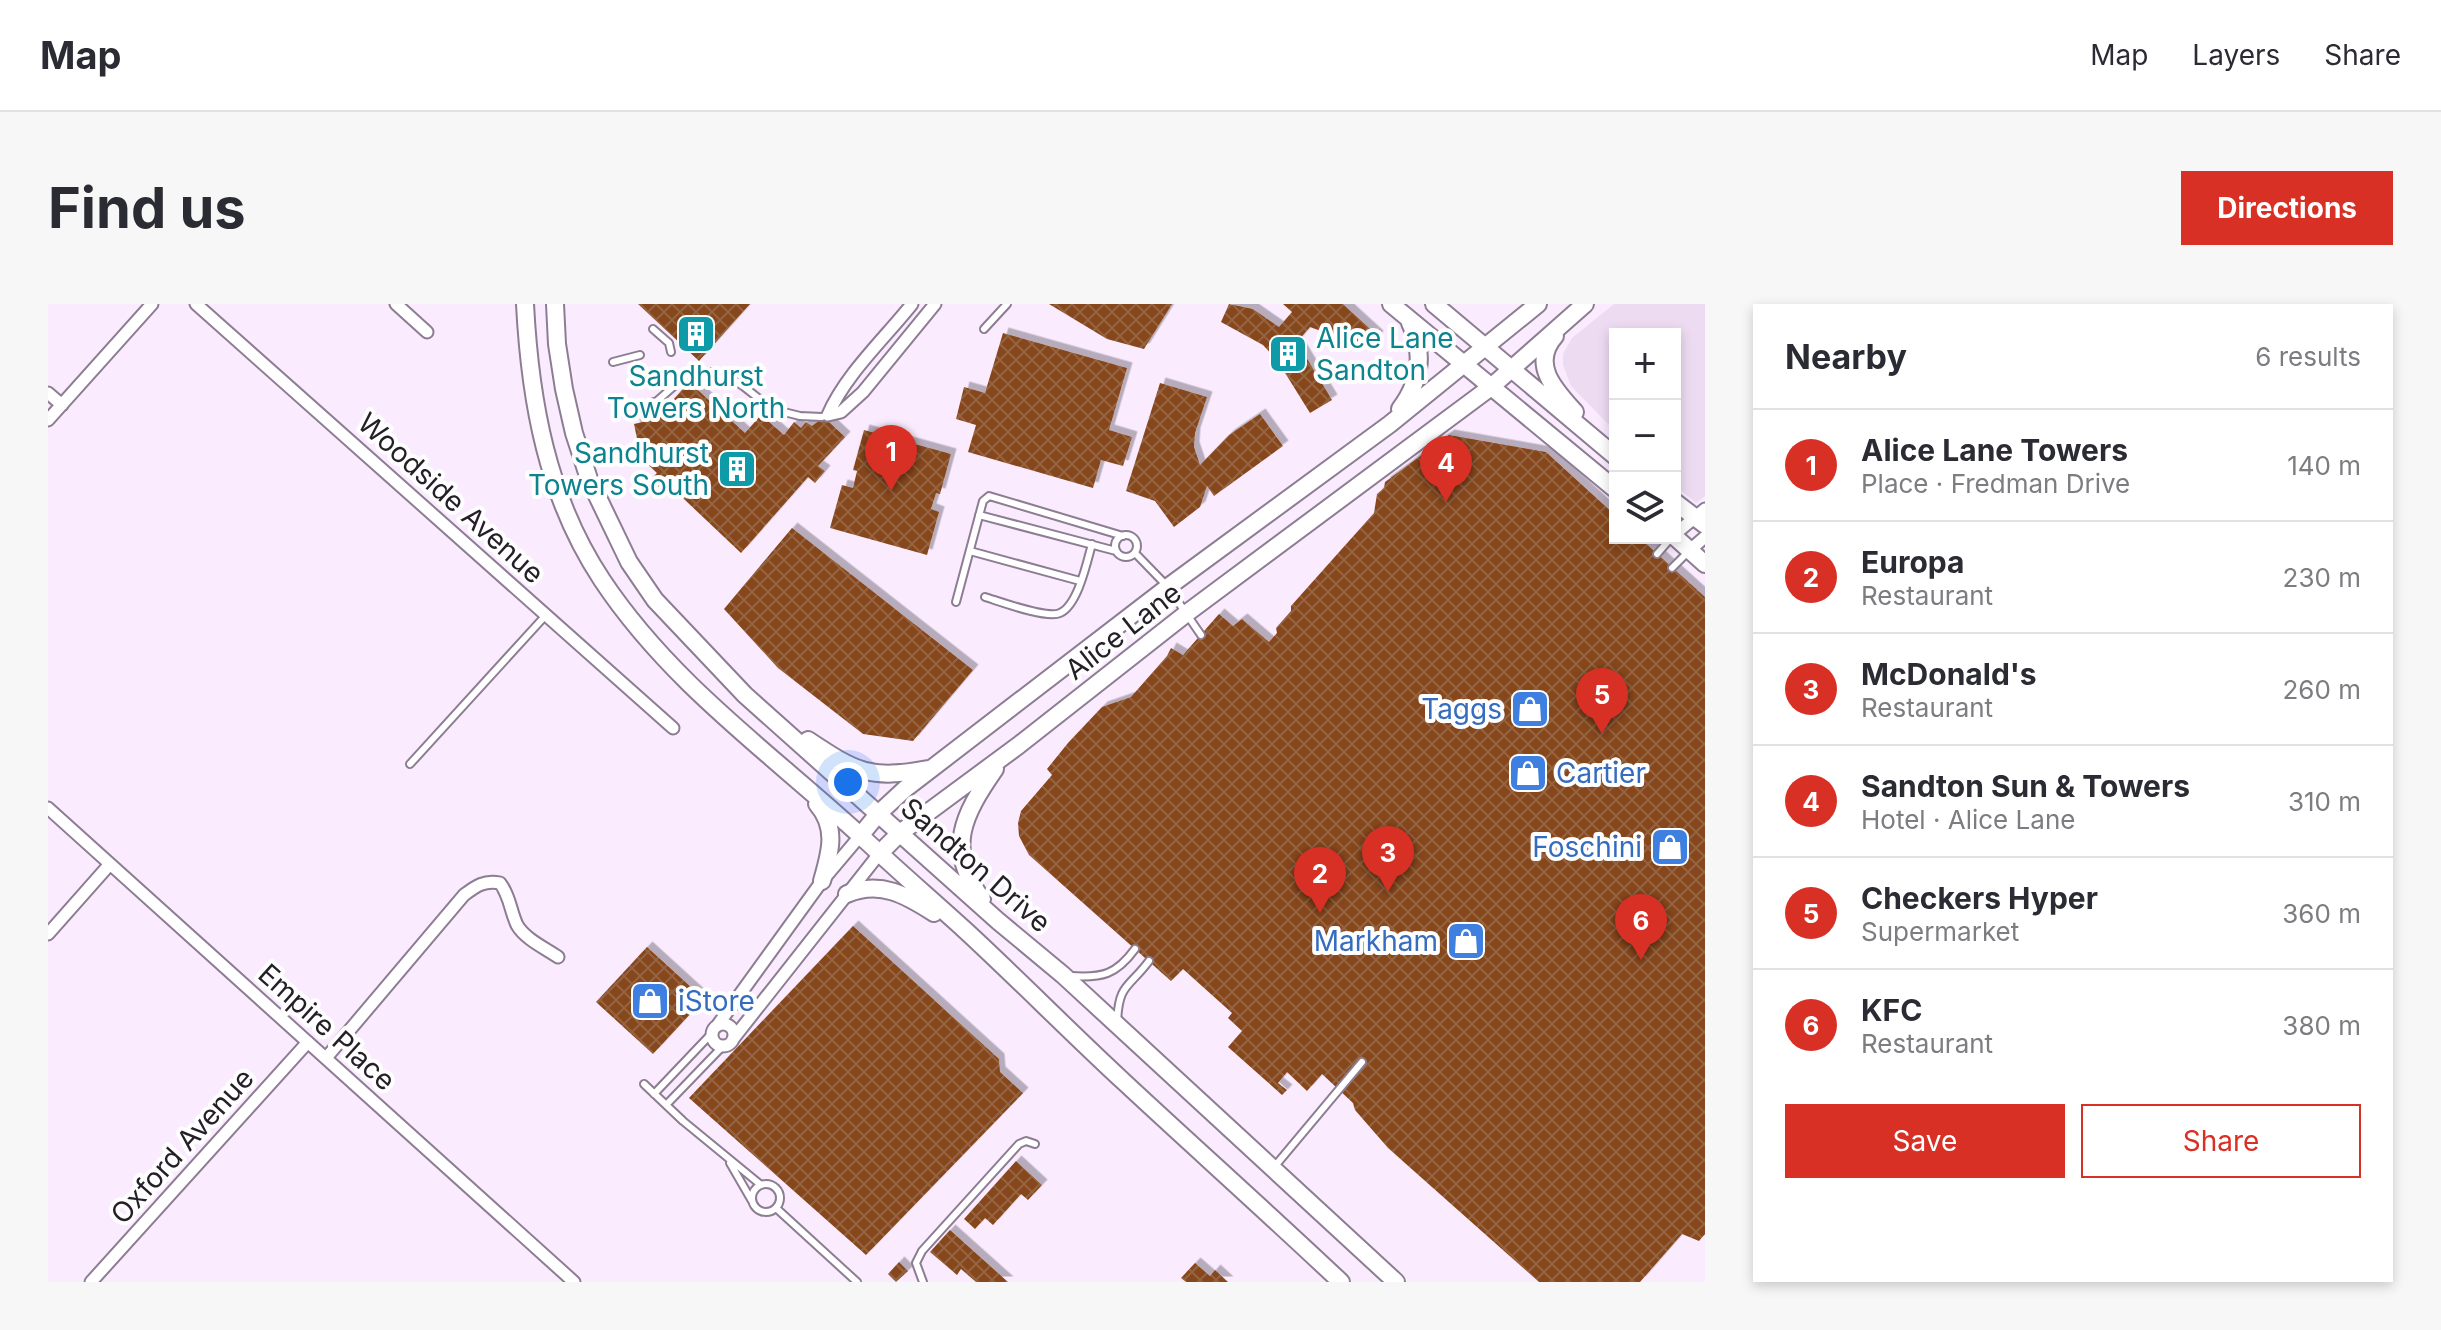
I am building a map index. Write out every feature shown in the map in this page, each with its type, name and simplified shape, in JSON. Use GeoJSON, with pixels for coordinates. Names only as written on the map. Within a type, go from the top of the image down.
{"type":"FeatureCollection","features":[{"type":"Feature","properties":{"kind":"main road","name":"Sandton Drive"},"geometry":{"type":"LineString","coordinates":[[525,304],[528,364],[550,469],[572,523],[600,577],[642,635],[704,700],[966,932],[1341,1282]]}},
{"type":"Feature","properties":{"kind":"main road","name":"Sandton Drive"},"geometry":{"type":"LineString","coordinates":[[555,304],[557,344],[574,433],[589,479],[629,562],[655,600],[745,695],[998,921],[1063,975],[1396,1282]]}},
{"type":"Feature","properties":{"kind":"main road"},"geometry":{"type":"LineString","coordinates":[[1391,304],[1609,484]]}},
{"type":"Feature","properties":{"kind":"main road"},"geometry":{"type":"LineString","coordinates":[[1434,304],[1609,451]]}},
{"type":"Feature","properties":{"kind":"main road","name":"Alice Lane"},"geometry":{"type":"LineString","coordinates":[[860,836],[905,789],[1168,587],[1390,424],[1538,304]]}},
{"type":"Feature","properties":{"kind":"main road"},"geometry":{"type":"LineString","coordinates":[[1583,306],[1550,342],[1545,353],[1545,368],[1555,388],[1609,451]]}},
{"type":"Feature","properties":{"kind":"main road","name":"Alice Lane"},"geometry":{"type":"LineString","coordinates":[[879,854],[900,833],[1019,745],[1187,613],[1491,387],[1583,306]]}},
{"type":"Feature","properties":{"kind":"main road"},"geometry":{"type":"LineString","coordinates":[[1390,424],[1407,400],[1419,366],[1417,336],[1409,319]]}},
{"type":"Feature","properties":{"kind":"main road"},"geometry":{"type":"LineString","coordinates":[[1681,505],[1702,517]]}},
{"type":"Feature","properties":{"kind":"main road"},"geometry":{"type":"LineString","coordinates":[[1681,542],[1705,564]]}},
{"type":"Feature","properties":{"kind":"main road"},"geometry":{"type":"LineString","coordinates":[[745,695],[855,768],[874,774],[893,775],[933,768]]}},
{"type":"Feature","properties":{"kind":"main road"},"geometry":{"type":"LineString","coordinates":[[998,921],[967,875],[960,844],[963,822],[971,804],[995,769],[1019,745]]}},
{"type":"Feature","properties":{"kind":"main road"},"geometry":{"type":"LineString","coordinates":[[794,779],[824,812],[829,824],[831,845],[822,881]]}},
{"type":"Feature","properties":{"kind":"main road"},"geometry":{"type":"LineString","coordinates":[[847,894],[868,888],[902,893],[966,932]]}},
{"type":"Feature","properties":{"kind":"street"},"geometry":{"type":"LineString","coordinates":[[48,420],[152,304]]}},
{"type":"Feature","properties":{"kind":"street","name":"Woodside Avenue"},"geometry":{"type":"LineString","coordinates":[[196,304],[673,728]]}},
{"type":"Feature","properties":{"kind":"street"},"geometry":{"type":"LineString","coordinates":[[396,304],[427,332]]}},
{"type":"Feature","properties":{"kind":"street"},"geometry":{"type":"LineString","coordinates":[[828,415],[841,412],[851,404],[935,304]]}},
{"type":"Feature","properties":{"kind":"street"},"geometry":{"type":"LineString","coordinates":[[828,415],[849,380],[906,306],[922,321]]}},
{"type":"Feature","properties":{"kind":"street"},"geometry":{"type":"LineString","coordinates":[[881,342],[895,354]]}},
{"type":"Feature","properties":{"kind":"street"},"geometry":{"type":"LineString","coordinates":[[48,393],[62,405]]}},
{"type":"Feature","properties":{"kind":"street"},"geometry":{"type":"LineString","coordinates":[[1681,531],[1702,517]]}},
{"type":"Feature","properties":{"kind":"street"},"geometry":{"type":"LineString","coordinates":[[1690,550],[1705,537]]}},
{"type":"Feature","properties":{"kind":"street","name":"Empire Place"},"geometry":{"type":"LineString","coordinates":[[48,808],[574,1282]]}},
{"type":"Feature","properties":{"kind":"street","name":"Alice Lane"},"geometry":{"type":"LineString","coordinates":[[715,1029],[822,881],[860,836]]}},
{"type":"Feature","properties":{"kind":"street","name":"Alice Lane"},"geometry":{"type":"LineString","coordinates":[[728,1042],[879,854]]}},
{"type":"Feature","properties":{"kind":"street"},"geometry":{"type":"LineString","coordinates":[[48,934],[110,864]]}},
{"type":"Feature","properties":{"kind":"street"},"geometry":{"type":"LineString","coordinates":[[326,1058],[464,895],[477,885],[491,881],[500,883],[507,892],[518,927],[558,957]]}},
{"type":"Feature","properties":{"kind":"street"},"geometry":{"type":"LineString","coordinates":[[723,1024],[733,1032],[728,1042],[714,1042],[715,1029],[723,1024]]}},
{"type":"Feature","properties":{"kind":"street","name":"Oxford Avenue"},"geometry":{"type":"LineString","coordinates":[[91,1282],[308,1042]]}},
{"type":"Feature","properties":{"kind":"lane"},"geometry":{"type":"LineString","coordinates":[[984,329],[1007,304]]}},
{"type":"Feature","properties":{"kind":"lane"},"geometry":{"type":"LineString","coordinates":[[653,329],[669,343],[671,352]]}},
{"type":"Feature","properties":{"kind":"lane"},"geometry":{"type":"LineString","coordinates":[[613,362],[640,355]]}},
{"type":"Feature","properties":{"kind":"lane"},"geometry":{"type":"LineString","coordinates":[[643,406],[657,401],[690,372],[701,371],[724,374],[772,409],[800,416],[828,415]]}},
{"type":"Feature","properties":{"kind":"lane"},"geometry":{"type":"LineString","coordinates":[[956,602],[979,515],[985,498],[995,497],[1130,536],[1137,547],[1135,553],[1125,557],[1092,544],[979,515]]}},
{"type":"Feature","properties":{"kind":"lane"},"geometry":{"type":"LineString","coordinates":[[1116,551],[1117,540],[1123,536]]}},
{"type":"Feature","properties":{"kind":"lane"},"geometry":{"type":"LineString","coordinates":[[985,597],[1051,615],[1062,613],[1072,602],[1092,544]]}},
{"type":"Feature","properties":{"kind":"lane"},"geometry":{"type":"LineString","coordinates":[[1657,554],[1666,544]]}},
{"type":"Feature","properties":{"kind":"lane"},"geometry":{"type":"LineString","coordinates":[[1672,568],[1690,550]]}},
{"type":"Feature","properties":{"kind":"lane"},"geometry":{"type":"LineString","coordinates":[[970,551],[1082,578]]}},
{"type":"Feature","properties":{"kind":"lane"},"geometry":{"type":"LineString","coordinates":[[1135,553],[1168,587],[1201,635]]}},
{"type":"Feature","properties":{"kind":"lane"},"geometry":{"type":"LineString","coordinates":[[410,764],[546,615]]}},
{"type":"Feature","properties":{"kind":"lane"},"geometry":{"type":"LineString","coordinates":[[1063,975],[1092,977],[1112,972],[1135,949]]}},
{"type":"Feature","properties":{"kind":"lane"},"geometry":{"type":"LineString","coordinates":[[1117,1025],[1118,1001],[1124,987],[1149,961]]}},
{"type":"Feature","properties":{"kind":"lane"},"geometry":{"type":"LineString","coordinates":[[654,1094],[715,1029]]}},
{"type":"Feature","properties":{"kind":"lane"},"geometry":{"type":"LineString","coordinates":[[666,1105],[728,1042]]}},
{"type":"Feature","properties":{"kind":"lane"},"geometry":{"type":"LineString","coordinates":[[1272,1169],[1362,1062]]}},
{"type":"Feature","properties":{"kind":"lane"},"geometry":{"type":"LineString","coordinates":[[644,1084],[761,1185],[770,1185],[778,1190],[780,1199],[776,1208],[764,1212],[757,1208],[727,1158]]}},
{"type":"Feature","properties":{"kind":"lane"},"geometry":{"type":"LineString","coordinates":[[923,1282],[916,1263],[922,1251],[1019,1144],[1026,1141],[1035,1144]]}},
{"type":"Feature","properties":{"kind":"lane"},"geometry":{"type":"LineString","coordinates":[[752,1201],[753,1193],[761,1185]]}},
{"type":"Feature","properties":{"kind":"lane"},"geometry":{"type":"LineString","coordinates":[[776,1208],[857,1282]]}},
{"type":"Feature","properties":{"kind":"shaded area"},"geometry":{"type":"Polygon","coordinates":[[[1614,304],[1705,304],[1705,496],[1696,503],[1681,490],[1681,328],[1609,328],[1609,425],[1571,386],[1563,365],[1563,354],[1572,338],[1614,304]]]}},
{"type":"Feature","properties":{"kind":"building","name":"Sandhurst Towers North"},"geometry":{"type":"Polygon","coordinates":[[[638,304],[750,304],[699,361],[638,304]]]}},
{"type":"Feature","properties":{"kind":"building"},"geometry":{"type":"Polygon","coordinates":[[[1049,304],[1172,304],[1144,349],[1107,339],[1049,304]]]}},
{"type":"Feature","properties":{"kind":"building","name":"Alice Lane Sandton"},"geometry":{"type":"Polygon","coordinates":[[[1229,304],[1253,309],[1279,327],[1292,312],[1283,304],[1343,304],[1378,336],[1369,349],[1310,327],[1297,342],[1332,400],[1310,413],[1277,360],[1263,345],[1221,322],[1229,304]]]}},
{"type":"Feature","properties":{"kind":"building"},"geometry":{"type":"Polygon","coordinates":[[[1003,333],[1127,368],[1109,430],[1132,437],[1123,466],[1101,460],[1093,488],[968,452],[976,425],[956,419],[964,387],[985,393],[1003,333]]]}},
{"type":"Feature","properties":{"kind":"building","name":"Sandhurst Towers South"},"geometry":{"type":"Polygon","coordinates":[[[689,382],[745,433],[761,415],[784,435],[794,422],[801,428],[806,422],[812,426],[820,420],[829,422],[845,437],[818,466],[825,471],[815,483],[808,477],[741,553],[667,483],[661,489],[651,479],[657,473],[640,453],[634,424],[656,419],[689,382]]]}},
{"type":"Feature","properties":{"kind":"building"},"geometry":{"type":"Polygon","coordinates":[[[1160,383],[1207,397],[1195,433],[1194,447],[1200,465],[1229,435],[1260,414],[1283,446],[1214,496],[1207,486],[1200,507],[1174,527],[1155,501],[1126,491],[1160,383]]]}},
{"type":"Feature","properties":{"kind":"building"},"geometry":{"type":"Polygon","coordinates":[[[864,430],[951,454],[940,494],[936,493],[931,509],[939,512],[927,555],[830,528],[842,485],[853,488],[857,471],[853,470],[864,430]]]}},
{"type":"Feature","properties":{"kind":"building"},"geometry":{"type":"Polygon","coordinates":[[[1449,435],[1546,452],[1609,510],[1609,544],[1647,544],[1705,597],[1705,1234],[1699,1241],[1682,1234],[1640,1282],[1539,1282],[1388,1148],[1355,1110],[1353,1103],[1322,1074],[1307,1091],[1287,1072],[1278,1083],[1287,1090],[1282,1095],[1228,1047],[1242,1031],[1228,1018],[1232,1013],[1183,969],[1171,981],[1029,855],[1019,836],[1021,811],[1052,775],[1047,769],[1102,707],[1131,697],[1171,648],[1183,655],[1219,614],[1233,626],[1242,619],[1269,642],[1291,611],[1291,606],[1374,513],[1377,494],[1384,488],[1385,482],[1449,435]]]}},
{"type":"Feature","properties":{"kind":"building"},"geometry":{"type":"Polygon","coordinates":[[[792,528],[973,670],[913,741],[863,734],[778,668],[724,609],[792,528]]]}},
{"type":"Feature","properties":{"kind":"building"},"geometry":{"type":"Polygon","coordinates":[[[853,926],[999,1059],[1000,1072],[1023,1093],[866,1255],[689,1098],[853,926]]]}},
{"type":"Feature","properties":{"kind":"building","name":"iStore"},"geometry":{"type":"Polygon","coordinates":[[[647,947],[704,999],[653,1054],[596,1002],[647,947]]]}},
{"type":"Feature","properties":{"kind":"building"},"geometry":{"type":"Polygon","coordinates":[[[1016,1161],[1042,1185],[1028,1200],[1021,1194],[993,1225],[985,1218],[975,1229],[964,1219],[1016,1161]]]}},
{"type":"Feature","properties":{"kind":"building"},"geometry":{"type":"Polygon","coordinates":[[[950,1230],[1008,1282],[976,1282],[961,1269],[957,1275],[930,1252],[950,1230]]]}},
{"type":"Feature","properties":{"kind":"building"},"geometry":{"type":"Polygon","coordinates":[[[899,1262],[908,1271],[896,1282],[888,1274],[899,1262]]]}},
{"type":"Feature","properties":{"kind":"building"},"geometry":{"type":"Polygon","coordinates":[[[1195,1263],[1210,1276],[1215,1270],[1228,1282],[1186,1282],[1181,1278],[1195,1263]]]}},
{"type":"Feature","properties":{"kind":"place","name":"Sandhurst Towers North"},"geometry":{"type":"Point","coordinates":[696,334]}},
{"type":"Feature","properties":{"kind":"place","name":"Alice Lane Sandton"},"geometry":{"type":"Point","coordinates":[1288,354]}},
{"type":"Feature","properties":{"kind":"place","name":"Sandhurst Towers South"},"geometry":{"type":"Point","coordinates":[737,469]}},
{"type":"Feature","properties":{"kind":"place","name":"Alice Lane Towers"},"geometry":{"type":"Point","coordinates":[891,491]}},
{"type":"Feature","properties":{"kind":"place","name":"Sandton Sun & Towers"},"geometry":{"type":"Point","coordinates":[1446,502]}},
{"type":"Feature","properties":{"kind":"place","name":"Taggs"},"geometry":{"type":"Point","coordinates":[1530,709]}},
{"type":"Feature","properties":{"kind":"place","name":"Checkers Hyper"},"geometry":{"type":"Point","coordinates":[1602,734]}},
{"type":"Feature","properties":{"kind":"place","name":"Cartier"},"geometry":{"type":"Point","coordinates":[1528,773]}},
{"type":"Feature","properties":{"kind":"place","name":"Foschini"},"geometry":{"type":"Point","coordinates":[1670,847]}},
{"type":"Feature","properties":{"kind":"place","name":"McDonald's"},"geometry":{"type":"Point","coordinates":[1388,892]}},
{"type":"Feature","properties":{"kind":"place","name":"Europa"},"geometry":{"type":"Point","coordinates":[1320,913]}},
{"type":"Feature","properties":{"kind":"place","name":"Markham"},"geometry":{"type":"Point","coordinates":[1466,941]}},
{"type":"Feature","properties":{"kind":"place","name":"KFC"},"geometry":{"type":"Point","coordinates":[1641,960]}},
{"type":"Feature","properties":{"kind":"place","name":"iStore"},"geometry":{"type":"Point","coordinates":[650,1001]}}]}
